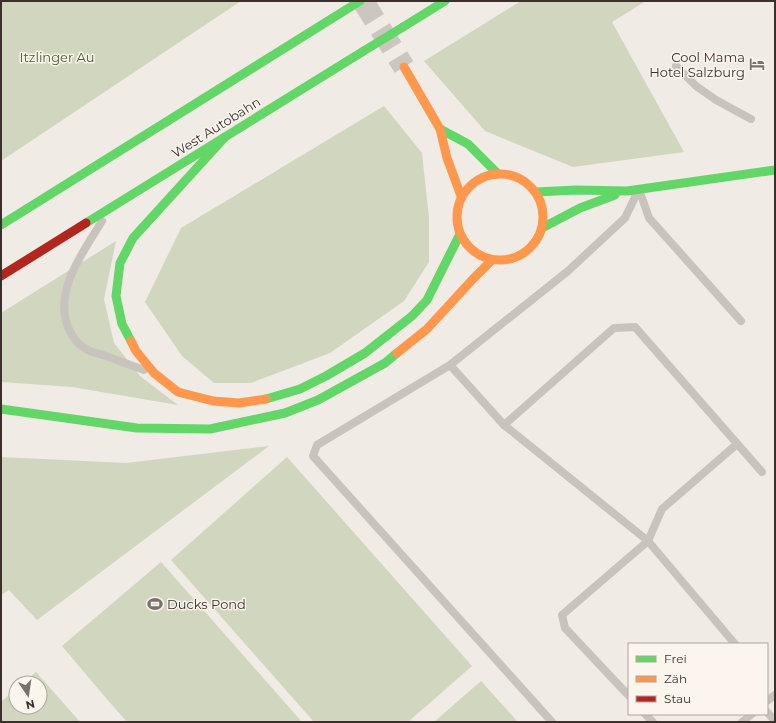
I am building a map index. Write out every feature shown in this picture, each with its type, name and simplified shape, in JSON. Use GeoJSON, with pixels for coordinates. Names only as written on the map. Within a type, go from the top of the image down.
{"type":"FeatureCollection","features":[{"type":"Feature","properties":{"kind":"main road"},"geometry":{"type":"LineString","coordinates":[[327,22],[342,1]]}},
{"type":"Feature","properties":{"kind":"main road"},"geometry":{"type":"LineString","coordinates":[[1,225],[360,1]]}},
{"type":"Feature","properties":{"kind":"main road","name":"West Autobahn"},"geometry":{"type":"LineString","coordinates":[[1,276],[445,1]]}},
{"type":"Feature","properties":{"kind":"main road"},"geometry":{"type":"LineString","coordinates":[[404,67],[440,129],[447,158],[461,196]]}},
{"type":"Feature","properties":{"kind":"main road"},"geometry":{"type":"LineString","coordinates":[[440,129],[468,144],[497,173]]}},
{"type":"Feature","properties":{"kind":"main road"},"geometry":{"type":"LineString","coordinates":[[225,137],[132,238],[120,263],[116,296],[122,324],[136,352],[154,373],[178,392],[212,401],[239,403],[268,399],[300,389],[326,376],[365,353],[412,316],[427,300],[460,234]]}},
{"type":"Feature","properties":{"kind":"main road"},"geometry":{"type":"LineString","coordinates":[[542,228],[580,208],[639,188],[775,170]]}},
{"type":"Feature","properties":{"kind":"main road"},"geometry":{"type":"LineString","coordinates":[[497,173],[512,175],[526,181],[536,192],[542,206],[544,220],[540,234],[532,247],[520,255],[506,260],[492,260],[478,255],[467,246],[460,234],[456,221],[457,208],[461,196],[470,184],[483,176],[497,173]]}},
{"type":"Feature","properties":{"kind":"main road"},"geometry":{"type":"LineString","coordinates":[[536,192],[576,190],[627,191]]}},
{"type":"Feature","properties":{"kind":"main road"},"geometry":{"type":"LineString","coordinates":[[1,409],[137,428],[210,429],[285,413],[318,400],[385,363],[427,329],[492,260]]}},
{"type":"Feature","properties":{"kind":"lane"},"geometry":{"type":"LineString","coordinates":[[676,66],[696,86],[716,100],[752,119]]}},
{"type":"Feature","properties":{"kind":"lane"},"geometry":{"type":"LineString","coordinates":[[639,188],[649,218],[741,321]]}},
{"type":"Feature","properties":{"kind":"lane"},"geometry":{"type":"LineString","coordinates":[[552,722],[313,456],[317,445],[450,365],[568,271],[625,218],[639,188]]}},
{"type":"Feature","properties":{"kind":"lane"},"geometry":{"type":"LineString","coordinates":[[108,209],[80,257],[69,281],[65,294],[64,305],[66,320],[70,333],[76,342],[85,349],[154,373]]}},
{"type":"Feature","properties":{"kind":"lane"},"geometry":{"type":"LineString","coordinates":[[504,425],[614,328],[635,327],[762,472]]}},
{"type":"Feature","properties":{"kind":"lane"},"geometry":{"type":"LineString","coordinates":[[450,365],[504,425],[648,541],[734,643]]}},
{"type":"Feature","properties":{"kind":"lane"},"geometry":{"type":"LineString","coordinates":[[628,695],[565,628],[562,615],[648,541],[662,509],[737,444]]}},
{"type":"Feature","properties":{"kind":"lane"},"geometry":{"type":"LineString","coordinates":[[768,713],[775,721]]}},
{"type":"Feature","properties":{"kind":"lane"},"geometry":{"type":"LineString","coordinates":[[742,722],[751,715]]}},
{"type":"Feature","properties":{"kind":"green space","name":"Itzlinger Au"},"geometry":{"type":"Polygon","coordinates":[[[1,1],[241,1],[1,161],[1,1]]]}},
{"type":"Feature","properties":{"kind":"green space"},"geometry":{"type":"Polygon","coordinates":[[[521,1],[646,1],[612,22],[684,152],[573,167],[485,131],[424,61],[521,1]]]}},
{"type":"Feature","properties":{"kind":"green space"},"geometry":{"type":"Polygon","coordinates":[[[384,106],[422,153],[429,218],[429,262],[404,301],[330,353],[251,383],[214,383],[182,356],[145,302],[181,228],[384,106]]]}},
{"type":"Feature","properties":{"kind":"green space"},"geometry":{"type":"Polygon","coordinates":[[[116,241],[104,299],[114,343],[140,376],[178,405],[72,387],[1,382],[1,313],[116,241]]]}},
{"type":"Feature","properties":{"kind":"green space"},"geometry":{"type":"Polygon","coordinates":[[[269,446],[37,620],[9,590],[1,595],[1,457],[126,463],[269,446]]]}},
{"type":"Feature","properties":{"kind":"green space"},"geometry":{"type":"Polygon","coordinates":[[[287,457],[472,666],[408,722],[314,722],[171,560],[287,457]]]}},
{"type":"Feature","properties":{"kind":"green space","name":"Ducks Pond"},"geometry":{"type":"Polygon","coordinates":[[[161,562],[302,722],[127,722],[62,646],[161,562]]]}},
{"type":"Feature","properties":{"kind":"green space"},"geometry":{"type":"Polygon","coordinates":[[[481,681],[518,722],[434,722],[481,681]]]}},
{"type":"Feature","properties":{"kind":"green space"},"geometry":{"type":"Polygon","coordinates":[[[48,686],[80,722],[1,722],[1,702],[8,696],[8,715],[48,715],[48,686]]]}},
{"type":"Feature","properties":{"kind":"tunnel"},"geometry":{"type":"LineString","coordinates":[[363,1],[404,67]]}},
{"type":"Feature","properties":{"kind":"traffic: fast"},"geometry":{"type":"LineString","coordinates":[[1,225],[360,1]]}},
{"type":"Feature","properties":{"kind":"traffic: fast"},"geometry":{"type":"LineString","coordinates":[[403,27],[445,1]]}},
{"type":"Feature","properties":{"kind":"traffic: fast"},"geometry":{"type":"LineString","coordinates":[[362,52],[403,27]]}},
{"type":"Feature","properties":{"kind":"traffic: fast"},"geometry":{"type":"LineString","coordinates":[[86,223],[362,52]]}},
{"type":"Feature","properties":{"kind":"traffic: fast"},"geometry":{"type":"LineString","coordinates":[[440,129],[468,144],[497,173]]}},
{"type":"Feature","properties":{"kind":"traffic: fast"},"geometry":{"type":"LineString","coordinates":[[131,341],[122,324],[116,296],[120,263],[133,238],[225,137]]}},
{"type":"Feature","properties":{"kind":"traffic: fast"},"geometry":{"type":"LineString","coordinates":[[536,192],[576,190],[627,191],[775,170]]}},
{"type":"Feature","properties":{"kind":"traffic: fast"},"geometry":{"type":"LineString","coordinates":[[542,228],[580,208],[615,195]]}},
{"type":"Feature","properties":{"kind":"traffic: fast"},"geometry":{"type":"LineString","coordinates":[[266,399],[300,389],[326,376],[365,353],[412,316],[427,300],[460,234]]}},
{"type":"Feature","properties":{"kind":"traffic: fast"},"geometry":{"type":"LineString","coordinates":[[1,409],[137,428],[210,429],[285,413],[318,400],[385,363],[397,353]]}},
{"type":"Feature","properties":{"kind":"traffic: slow"},"geometry":{"type":"LineString","coordinates":[[404,67],[440,129],[447,158],[461,196]]}},
{"type":"Feature","properties":{"kind":"traffic: slow"},"geometry":{"type":"LineString","coordinates":[[492,174],[508,174],[517,177],[531,186],[540,200],[543,209],[543,217],[543,225],[540,234],[531,248],[517,257],[508,260],[492,260],[476,253],[469,248],[464,241],[457,225],[457,209],[464,193],[469,186],[476,181],[492,174]]}},
{"type":"Feature","properties":{"kind":"traffic: slow"},"geometry":{"type":"LineString","coordinates":[[397,353],[427,329],[492,260]]}},
{"type":"Feature","properties":{"kind":"traffic: slow"},"geometry":{"type":"LineString","coordinates":[[131,341],[136,351],[154,373],[178,392],[213,401],[239,403],[266,399]]}},
{"type":"Feature","properties":{"kind":"traffic: jam"},"geometry":{"type":"LineString","coordinates":[[1,276],[86,223]]}},
{"type":"Feature","properties":{"kind":"place","name":"Cool Mama Hotel Salzburg"},"geometry":{"type":"Point","coordinates":[757,64]}},
{"type":"Feature","properties":{"kind":"place","name":"Ducks Pond"},"geometry":{"type":"Point","coordinates":[155,604]}}]}
